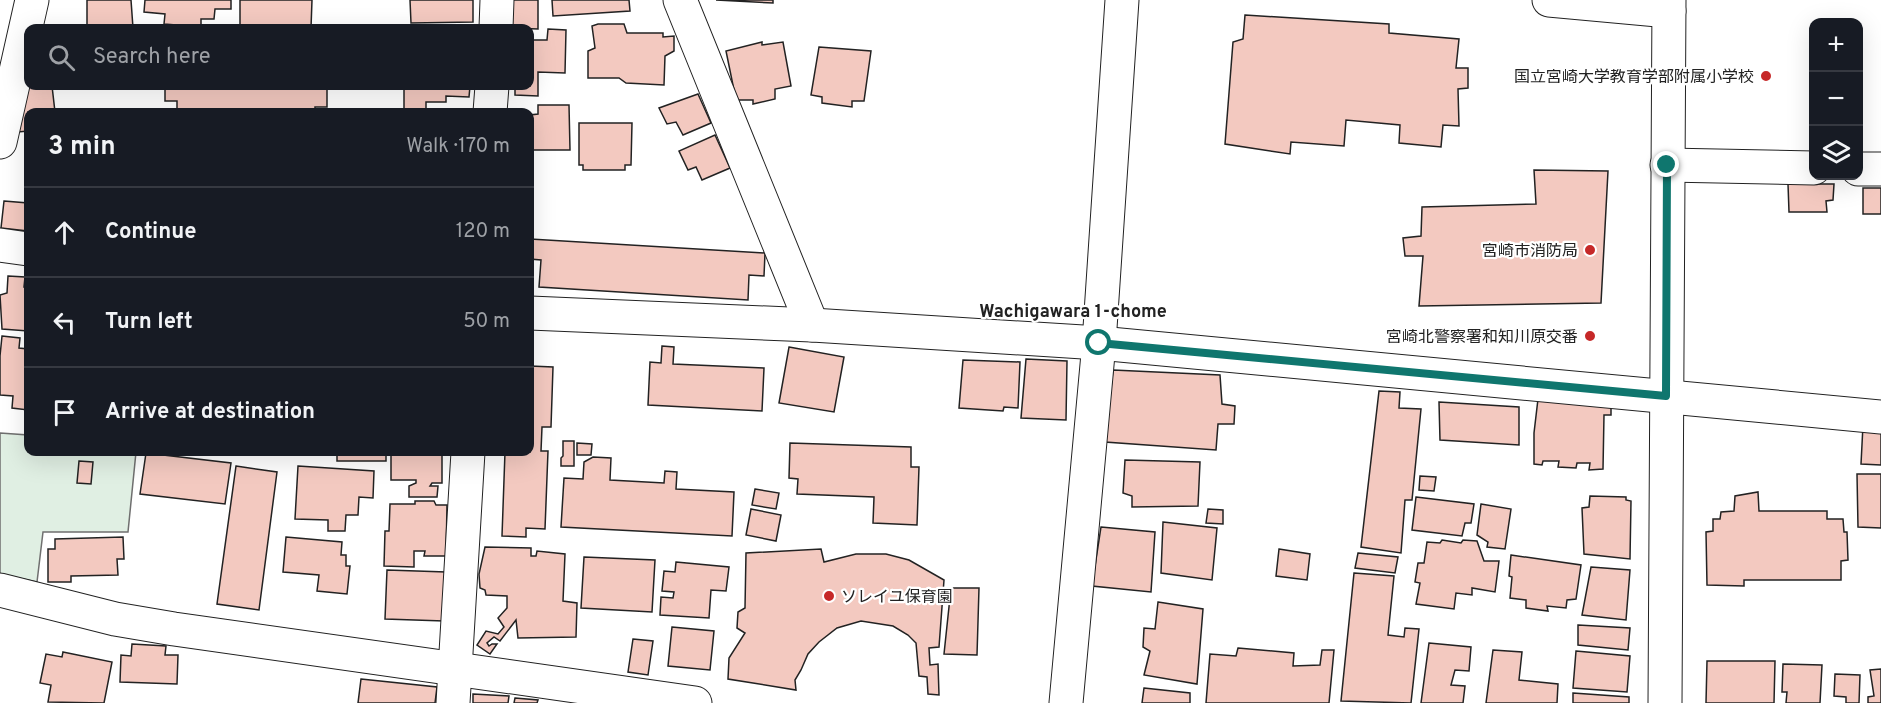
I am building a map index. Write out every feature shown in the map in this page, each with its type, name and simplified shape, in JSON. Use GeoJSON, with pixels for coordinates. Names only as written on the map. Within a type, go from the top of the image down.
{"type":"FeatureCollection","features":[{"type":"Feature","properties":{"kind":"street"},"geometry":{"type":"LineString","coordinates":[[27,24],[32,0]]}},
{"type":"Feature","properties":{"kind":"street"},"geometry":{"type":"LineString","coordinates":[[496,24],[497,0]]}},
{"type":"Feature","properties":{"kind":"street"},"geometry":{"type":"LineString","coordinates":[[680,0],[812,326]]}},
{"type":"Feature","properties":{"kind":"street"},"geometry":{"type":"LineString","coordinates":[[1066,703],[1099,343],[1122,0]]}},
{"type":"Feature","properties":{"kind":"street"},"geometry":{"type":"LineString","coordinates":[[1549,0],[1669,6],[1665,703]]}},
{"type":"Feature","properties":{"kind":"street"},"geometry":{"type":"LineString","coordinates":[[0,142],[24,36]]}},
{"type":"Feature","properties":{"kind":"street"},"geometry":{"type":"LineString","coordinates":[[490,108],[492,90]]}},
{"type":"Feature","properties":{"kind":"street"},"geometry":{"type":"LineString","coordinates":[[1667,165],[1809,168]]}},
{"type":"Feature","properties":{"kind":"street"},"geometry":{"type":"LineString","coordinates":[[1863,169],[1881,169]]}},
{"type":"Feature","properties":{"kind":"street"},"geometry":{"type":"LineString","coordinates":[[0,245],[24,248]]}},
{"type":"Feature","properties":{"kind":"street"},"geometry":{"type":"LineString","coordinates":[[534,313],[812,326],[1099,343],[1881,417]]}},
{"type":"Feature","properties":{"kind":"street"},"geometry":{"type":"LineString","coordinates":[[453,703],[468,456]]}},
{"type":"Feature","properties":{"kind":"street"},"geometry":{"type":"LineString","coordinates":[[0,590],[115,619],[174,629],[694,703]]}},
{"type":"Feature","properties":{"kind":"green space"},"geometry":{"type":"Polygon","coordinates":[[[0,433],[24,435],[24,456],[136,456],[128,532],[43,532],[37,582],[0,574],[0,433]]]}},
{"type":"Feature","properties":{"kind":"building"},"geometry":{"type":"Polygon","coordinates":[[[87,0],[131,0],[133,24],[87,24],[87,0]]]}},
{"type":"Feature","properties":{"kind":"building"},"geometry":{"type":"Polygon","coordinates":[[[145,0],[231,0],[231,9],[215,9],[214,19],[201,19],[201,24],[164,24],[165,14],[144,12],[145,0]]]}},
{"type":"Feature","properties":{"kind":"building"},"geometry":{"type":"Polygon","coordinates":[[[240,0],[312,0],[311,24],[240,24],[240,0]]]}},
{"type":"Feature","properties":{"kind":"building"},"geometry":{"type":"Polygon","coordinates":[[[410,0],[473,0],[473,22],[411,23],[410,0]]]}},
{"type":"Feature","properties":{"kind":"building"},"geometry":{"type":"Polygon","coordinates":[[[511,0],[538,0],[538,29],[534,29],[534,24],[511,24],[511,0]]]}},
{"type":"Feature","properties":{"kind":"building"},"geometry":{"type":"Polygon","coordinates":[[[552,0],[629,0],[630,11],[553,16],[552,0]]]}},
{"type":"Feature","properties":{"kind":"building"},"geometry":{"type":"Polygon","coordinates":[[[716,0],[773,0],[773,3],[716,0]]]}},
{"type":"Feature","properties":{"kind":"building"},"geometry":{"type":"Polygon","coordinates":[[[1245,15],[1389,24],[1389,33],[1459,39],[1456,68],[1468,68],[1468,88],[1458,89],[1459,126],[1443,125],[1441,147],[1399,143],[1400,125],[1346,120],[1344,146],[1291,142],[1290,154],[1225,144],[1233,42],[1243,39],[1245,15]]]}},
{"type":"Feature","properties":{"kind":"building"},"geometry":{"type":"Polygon","coordinates":[[[624,24],[627,33],[663,33],[663,37],[674,36],[674,51],[665,56],[664,85],[626,83],[619,78],[588,78],[588,51],[595,48],[592,26],[624,24]]]}},
{"type":"Feature","properties":{"kind":"building"},"geometry":{"type":"Polygon","coordinates":[[[548,29],[566,30],[565,73],[538,72],[538,96],[515,95],[515,90],[534,90],[534,40],[547,40],[548,29]]]}},
{"type":"Feature","properties":{"kind":"building"},"geometry":{"type":"Polygon","coordinates":[[[762,42],[762,45],[783,42],[791,86],[775,89],[775,99],[753,104],[753,100],[736,100],[726,51],[762,42]]]}},
{"type":"Feature","properties":{"kind":"building"},"geometry":{"type":"Polygon","coordinates":[[[819,47],[871,51],[864,101],[852,101],[852,107],[822,103],[822,97],[811,95],[819,47]]]}},
{"type":"Feature","properties":{"kind":"building"},"geometry":{"type":"Polygon","coordinates":[[[27,90],[52,90],[55,108],[24,108],[24,131],[18,132],[27,90]]]}},
{"type":"Feature","properties":{"kind":"building"},"geometry":{"type":"Polygon","coordinates":[[[165,90],[327,90],[327,107],[315,108],[177,108],[177,101],[165,101],[165,90]]]}},
{"type":"Feature","properties":{"kind":"building"},"geometry":{"type":"Polygon","coordinates":[[[404,90],[470,90],[469,97],[446,96],[446,102],[426,102],[426,108],[404,108],[404,90]]]}},
{"type":"Feature","properties":{"kind":"building"},"geometry":{"type":"Polygon","coordinates":[[[698,94],[711,123],[683,135],[676,122],[667,124],[659,108],[698,94]]]}},
{"type":"Feature","properties":{"kind":"building"},"geometry":{"type":"Polygon","coordinates":[[[538,105],[569,105],[570,150],[534,150],[534,114],[538,114],[538,105]]]}},
{"type":"Feature","properties":{"kind":"building"},"geometry":{"type":"Polygon","coordinates":[[[579,123],[632,123],[631,165],[625,165],[625,170],[583,170],[583,165],[579,165],[579,123]]]}},
{"type":"Feature","properties":{"kind":"building"},"geometry":{"type":"Polygon","coordinates":[[[715,135],[730,168],[702,180],[696,167],[688,170],[679,151],[715,135]]]}},
{"type":"Feature","properties":{"kind":"building"},"geometry":{"type":"Polygon","coordinates":[[[1534,170],[1608,171],[1601,303],[1419,306],[1423,256],[1405,256],[1403,238],[1421,236],[1422,207],[1536,204],[1534,170]]]}},
{"type":"Feature","properties":{"kind":"building"},"geometry":{"type":"Polygon","coordinates":[[[1788,184],[1834,184],[1833,200],[1826,201],[1827,212],[1789,212],[1788,184]]]}},
{"type":"Feature","properties":{"kind":"building"},"geometry":{"type":"Polygon","coordinates":[[[1863,188],[1881,188],[1881,214],[1863,214],[1863,188]]]}},
{"type":"Feature","properties":{"kind":"building"},"geometry":{"type":"Polygon","coordinates":[[[4,201],[24,203],[24,231],[1,228],[4,201]]]}},
{"type":"Feature","properties":{"kind":"building"},"geometry":{"type":"Polygon","coordinates":[[[534,239],[765,253],[764,276],[749,275],[748,300],[539,287],[541,260],[534,259],[534,239]]]}},
{"type":"Feature","properties":{"kind":"building"},"geometry":{"type":"Polygon","coordinates":[[[8,276],[24,277],[24,331],[2,329],[0,295],[7,293],[8,276]]]}},
{"type":"Feature","properties":{"kind":"building"},"geometry":{"type":"Polygon","coordinates":[[[2,336],[20,338],[19,348],[24,349],[24,410],[12,408],[13,396],[0,395],[2,336]]]}},
{"type":"Feature","properties":{"kind":"building"},"geometry":{"type":"Polygon","coordinates":[[[662,346],[674,347],[673,364],[764,368],[762,411],[648,405],[650,362],[661,363],[662,346]]]}},
{"type":"Feature","properties":{"kind":"building"},"geometry":{"type":"Polygon","coordinates":[[[789,347],[844,357],[834,412],[779,403],[789,347]]]}},
{"type":"Feature","properties":{"kind":"building"},"geometry":{"type":"Polygon","coordinates":[[[1026,359],[1067,361],[1066,420],[1021,418],[1026,359]]]}},
{"type":"Feature","properties":{"kind":"building"},"geometry":{"type":"Polygon","coordinates":[[[963,360],[1020,362],[1018,408],[1004,407],[1003,411],[959,408],[963,360]]]}},
{"type":"Feature","properties":{"kind":"building"},"geometry":{"type":"Polygon","coordinates":[[[534,366],[553,367],[551,427],[542,427],[541,451],[548,451],[545,529],[526,528],[526,537],[502,536],[505,456],[534,456],[534,366]]]}},
{"type":"Feature","properties":{"kind":"building"},"geometry":{"type":"Polygon","coordinates":[[[1113,370],[1220,375],[1222,404],[1235,406],[1234,424],[1218,424],[1216,450],[1105,442],[1113,370]]]}},
{"type":"Feature","properties":{"kind":"building"},"geometry":{"type":"Polygon","coordinates":[[[1379,391],[1400,392],[1399,408],[1421,409],[1412,500],[1405,500],[1401,553],[1361,547],[1379,391]]]}},
{"type":"Feature","properties":{"kind":"building"},"geometry":{"type":"Polygon","coordinates":[[[1538,399],[1611,401],[1611,415],[1604,415],[1603,469],[1589,470],[1590,463],[1577,463],[1576,468],[1558,467],[1559,461],[1543,461],[1542,465],[1534,464],[1534,433],[1538,399]]]}},
{"type":"Feature","properties":{"kind":"building"},"geometry":{"type":"Polygon","coordinates":[[[1439,402],[1519,407],[1519,445],[1440,440],[1439,402]]]}},
{"type":"Feature","properties":{"kind":"building"},"geometry":{"type":"Polygon","coordinates":[[[1863,425],[1881,427],[1881,465],[1861,464],[1863,425]]]}},
{"type":"Feature","properties":{"kind":"building"},"geometry":{"type":"Polygon","coordinates":[[[563,441],[574,441],[574,466],[561,466],[563,441]]]}},
{"type":"Feature","properties":{"kind":"building"},"geometry":{"type":"Polygon","coordinates":[[[577,443],[592,444],[591,455],[577,455],[577,443]]]}},
{"type":"Feature","properties":{"kind":"building"},"geometry":{"type":"Polygon","coordinates":[[[790,443],[911,447],[911,467],[919,467],[917,525],[873,523],[874,497],[797,494],[798,479],[789,478],[790,443]]]}},
{"type":"Feature","properties":{"kind":"building"},"geometry":{"type":"Polygon","coordinates":[[[146,456],[172,456],[231,463],[225,504],[140,494],[146,456]]]}},
{"type":"Feature","properties":{"kind":"building"},"geometry":{"type":"Polygon","coordinates":[[[337,456],[386,456],[386,461],[337,461],[337,456]]]}},
{"type":"Feature","properties":{"kind":"building"},"geometry":{"type":"Polygon","coordinates":[[[391,456],[442,456],[442,483],[432,483],[430,486],[438,486],[437,497],[409,497],[409,486],[416,483],[416,480],[391,480],[391,456]]]}},
{"type":"Feature","properties":{"kind":"building"},"geometry":{"type":"Polygon","coordinates":[[[593,457],[611,458],[610,480],[664,483],[665,471],[677,472],[676,489],[734,492],[732,536],[561,527],[564,478],[583,479],[584,462],[593,457]]]}},
{"type":"Feature","properties":{"kind":"building"},"geometry":{"type":"Polygon","coordinates":[[[1125,460],[1200,462],[1198,506],[1132,507],[1132,496],[1123,493],[1125,460]]]}},
{"type":"Feature","properties":{"kind":"building"},"geometry":{"type":"Polygon","coordinates":[[[79,461],[93,462],[91,484],[77,483],[79,461]]]}},
{"type":"Feature","properties":{"kind":"building"},"geometry":{"type":"Polygon","coordinates":[[[236,466],[277,472],[259,610],[217,604],[236,466]]]}},
{"type":"Feature","properties":{"kind":"building"},"geometry":{"type":"Polygon","coordinates":[[[298,466],[374,471],[373,498],[359,497],[358,515],[346,515],[345,531],[328,531],[328,520],[295,519],[298,466]]]}},
{"type":"Feature","properties":{"kind":"building"},"geometry":{"type":"Polygon","coordinates":[[[1857,474],[1881,474],[1881,528],[1858,527],[1857,474]]]}},
{"type":"Feature","properties":{"kind":"building"},"geometry":{"type":"Polygon","coordinates":[[[1420,476],[1436,477],[1434,491],[1419,490],[1420,476]]]}},
{"type":"Feature","properties":{"kind":"building"},"geometry":{"type":"Polygon","coordinates":[[[755,489],[779,493],[776,509],[752,505],[755,489]]]}},
{"type":"Feature","properties":{"kind":"building"},"geometry":{"type":"Polygon","coordinates":[[[1758,492],[1759,511],[1827,511],[1827,519],[1843,519],[1844,532],[1847,532],[1848,560],[1841,561],[1841,580],[1744,580],[1744,586],[1707,585],[1706,532],[1713,531],[1713,519],[1720,519],[1721,512],[1734,511],[1735,496],[1758,492]]]}},
{"type":"Feature","properties":{"kind":"building"},"geometry":{"type":"Polygon","coordinates":[[[1590,496],[1626,497],[1626,500],[1631,501],[1630,559],[1584,554],[1582,508],[1589,507],[1590,496]]]}},
{"type":"Feature","properties":{"kind":"building"},"geometry":{"type":"Polygon","coordinates":[[[1416,497],[1474,504],[1471,523],[1465,523],[1462,536],[1412,530],[1416,497]]]}},
{"type":"Feature","properties":{"kind":"building"},"geometry":{"type":"Polygon","coordinates":[[[415,501],[434,501],[436,505],[447,505],[446,556],[424,556],[425,551],[414,551],[414,567],[384,566],[385,531],[389,531],[390,504],[415,504],[415,501]]]}},
{"type":"Feature","properties":{"kind":"building"},"geometry":{"type":"Polygon","coordinates":[[[1481,504],[1511,509],[1505,549],[1487,547],[1488,542],[1477,535],[1481,504]]]}},
{"type":"Feature","properties":{"kind":"building"},"geometry":{"type":"Polygon","coordinates":[[[751,509],[781,515],[776,541],[746,535],[751,509]]]}},
{"type":"Feature","properties":{"kind":"building"},"geometry":{"type":"Polygon","coordinates":[[[1208,509],[1223,510],[1223,524],[1206,523],[1208,509]]]}},
{"type":"Feature","properties":{"kind":"building"},"geometry":{"type":"Polygon","coordinates":[[[1163,522],[1217,528],[1212,580],[1161,573],[1163,522]]]}},
{"type":"Feature","properties":{"kind":"building"},"geometry":{"type":"Polygon","coordinates":[[[1101,527],[1155,532],[1151,592],[1092,586],[1101,527]]]}},
{"type":"Feature","properties":{"kind":"building"},"geometry":{"type":"Polygon","coordinates":[[[123,537],[124,559],[117,559],[118,575],[71,576],[71,582],[48,582],[48,549],[55,549],[55,539],[123,537]]]}},
{"type":"Feature","properties":{"kind":"building"},"geometry":{"type":"Polygon","coordinates":[[[286,537],[342,542],[341,555],[346,555],[346,566],[350,566],[347,594],[317,591],[319,575],[283,572],[286,537]]]}},
{"type":"Feature","properties":{"kind":"building"},"geometry":{"type":"Polygon","coordinates":[[[1442,540],[1461,543],[1463,540],[1477,541],[1484,561],[1499,561],[1495,592],[1472,588],[1472,595],[1456,593],[1454,609],[1416,604],[1420,583],[1415,582],[1418,563],[1424,563],[1427,542],[1440,543],[1442,540]]]}},
{"type":"Feature","properties":{"kind":"building"},"geometry":{"type":"Polygon","coordinates":[[[485,547],[531,548],[531,556],[536,556],[537,551],[565,554],[563,601],[577,603],[576,637],[518,638],[516,620],[500,641],[494,637],[487,643],[489,646],[497,644],[490,654],[477,645],[486,631],[498,634],[504,627],[498,618],[507,608],[507,596],[486,595],[485,590],[480,588],[479,574],[485,547]]]}},
{"type":"Feature","properties":{"kind":"building"},"geometry":{"type":"Polygon","coordinates":[[[821,549],[824,562],[856,554],[886,554],[909,560],[944,580],[939,647],[929,648],[930,665],[938,664],[939,695],[928,694],[927,677],[919,676],[916,643],[908,635],[893,626],[861,621],[837,628],[819,642],[808,654],[795,680],[796,690],[728,679],[729,658],[745,633],[737,628],[738,612],[745,608],[746,553],[821,549]]]}},
{"type":"Feature","properties":{"kind":"building"},"geometry":{"type":"Polygon","coordinates":[[[1279,549],[1310,554],[1307,580],[1276,576],[1279,549]]]}},
{"type":"Feature","properties":{"kind":"building"},"geometry":{"type":"Polygon","coordinates":[[[1358,553],[1398,557],[1395,573],[1355,568],[1358,553]]]}},
{"type":"Feature","properties":{"kind":"building"},"geometry":{"type":"Polygon","coordinates":[[[1511,555],[1581,565],[1576,599],[1567,600],[1566,608],[1547,606],[1548,611],[1526,608],[1526,600],[1510,598],[1511,555]]]}},
{"type":"Feature","properties":{"kind":"building"},"geometry":{"type":"Polygon","coordinates":[[[584,557],[655,560],[652,612],[581,608],[584,557]]]}},
{"type":"Feature","properties":{"kind":"building"},"geometry":{"type":"Polygon","coordinates":[[[676,562],[729,567],[726,591],[711,590],[709,618],[660,615],[661,597],[673,598],[674,592],[662,591],[664,571],[675,572],[676,562]]]}},
{"type":"Feature","properties":{"kind":"building"},"geometry":{"type":"Polygon","coordinates":[[[1591,567],[1630,570],[1626,620],[1582,615],[1591,567]]]}},
{"type":"Feature","properties":{"kind":"building"},"geometry":{"type":"Polygon","coordinates":[[[387,570],[446,572],[444,621],[385,619],[387,570]]]}},
{"type":"Feature","properties":{"kind":"building"},"geometry":{"type":"Polygon","coordinates":[[[1354,573],[1394,576],[1388,635],[1404,637],[1405,628],[1419,629],[1411,703],[1341,701],[1354,573]]]}},
{"type":"Feature","properties":{"kind":"building"},"geometry":{"type":"Polygon","coordinates":[[[951,588],[979,588],[977,655],[944,654],[951,588]]]}},
{"type":"Feature","properties":{"kind":"building"},"geometry":{"type":"Polygon","coordinates":[[[1158,602],[1203,609],[1197,684],[1144,675],[1150,651],[1143,647],[1144,628],[1155,629],[1158,602]]]}},
{"type":"Feature","properties":{"kind":"building"},"geometry":{"type":"Polygon","coordinates":[[[1578,625],[1630,628],[1628,650],[1578,645],[1578,625]]]}},
{"type":"Feature","properties":{"kind":"building"},"geometry":{"type":"Polygon","coordinates":[[[672,627],[714,631],[710,670],[668,666],[672,627]]]}},
{"type":"Feature","properties":{"kind":"building"},"geometry":{"type":"Polygon","coordinates":[[[633,639],[653,641],[648,675],[628,672],[633,639]]]}},
{"type":"Feature","properties":{"kind":"building"},"geometry":{"type":"Polygon","coordinates":[[[1429,643],[1471,647],[1469,671],[1455,670],[1451,685],[1465,686],[1463,703],[1421,703],[1429,643]]]}},
{"type":"Feature","properties":{"kind":"building"},"geometry":{"type":"Polygon","coordinates":[[[132,644],[166,646],[165,655],[178,655],[177,684],[120,682],[121,655],[131,656],[132,644]]]}},
{"type":"Feature","properties":{"kind":"building"},"geometry":{"type":"Polygon","coordinates":[[[1238,648],[1294,653],[1293,666],[1320,665],[1322,650],[1334,650],[1329,703],[1206,703],[1210,654],[1236,656],[1238,648]]]}},
{"type":"Feature","properties":{"kind":"building"},"geometry":{"type":"Polygon","coordinates":[[[1493,650],[1522,652],[1519,680],[1558,684],[1557,703],[1486,703],[1493,650]]]}},
{"type":"Feature","properties":{"kind":"building"},"geometry":{"type":"Polygon","coordinates":[[[1576,651],[1630,656],[1627,692],[1573,688],[1576,651]]]}},
{"type":"Feature","properties":{"kind":"building"},"geometry":{"type":"Polygon","coordinates":[[[63,652],[112,662],[104,703],[48,702],[51,685],[40,683],[46,654],[62,657],[63,652]]]}},
{"type":"Feature","properties":{"kind":"building"},"geometry":{"type":"Polygon","coordinates":[[[1707,661],[1775,661],[1774,703],[1706,703],[1707,661]]]}},
{"type":"Feature","properties":{"kind":"building"},"geometry":{"type":"Polygon","coordinates":[[[1783,664],[1822,665],[1820,703],[1786,703],[1787,692],[1782,692],[1783,664]]]}},
{"type":"Feature","properties":{"kind":"building"},"geometry":{"type":"Polygon","coordinates":[[[1881,669],[1881,703],[1868,703],[1868,697],[1874,696],[1870,670],[1881,669]]]}},
{"type":"Feature","properties":{"kind":"building"},"geometry":{"type":"Polygon","coordinates":[[[1835,674],[1860,675],[1859,703],[1846,703],[1846,697],[1834,696],[1835,674]]]}},
{"type":"Feature","properties":{"kind":"building"},"geometry":{"type":"Polygon","coordinates":[[[361,679],[437,687],[435,703],[358,703],[361,679]]]}},
{"type":"Feature","properties":{"kind":"building"},"geometry":{"type":"Polygon","coordinates":[[[1144,688],[1190,693],[1190,703],[1142,703],[1144,688]]]}},
{"type":"Feature","properties":{"kind":"building"},"geometry":{"type":"Polygon","coordinates":[[[1573,693],[1629,697],[1629,703],[1573,703],[1573,693]]]}},
{"type":"Feature","properties":{"kind":"building"},"geometry":{"type":"Polygon","coordinates":[[[473,694],[509,696],[508,703],[473,703],[473,694]]]}},
{"type":"Feature","properties":{"kind":"building"},"geometry":{"type":"Polygon","coordinates":[[[515,698],[538,700],[537,703],[514,703],[515,698]]]}},
{"type":"Feature","properties":{"kind":"place","name":"国立宮崎大学教育学部附属小学校"},"geometry":{"type":"Point","coordinates":[1766,76]}},
{"type":"Feature","properties":{"kind":"place","name":"宮崎市消防局"},"geometry":{"type":"Point","coordinates":[1590,250]}},
{"type":"Feature","properties":{"kind":"place","name":"宮崎北警察署和知川原交番"},"geometry":{"type":"Point","coordinates":[1590,336]}},
{"type":"Feature","properties":{"kind":"place","name":"ソレイユ保育園"},"geometry":{"type":"Point","coordinates":[829,596]}},
{"type":"Feature","properties":{"kind":"district","name":"Wachigawara 1-chome"},"geometry":{"type":"Point","coordinates":[1073,311]}},
{"type":"Feature","properties":{"kind":"route"},"geometry":{"type":"LineString","coordinates":[[1099,343],[1666,396],[1667,165]]}}]}
